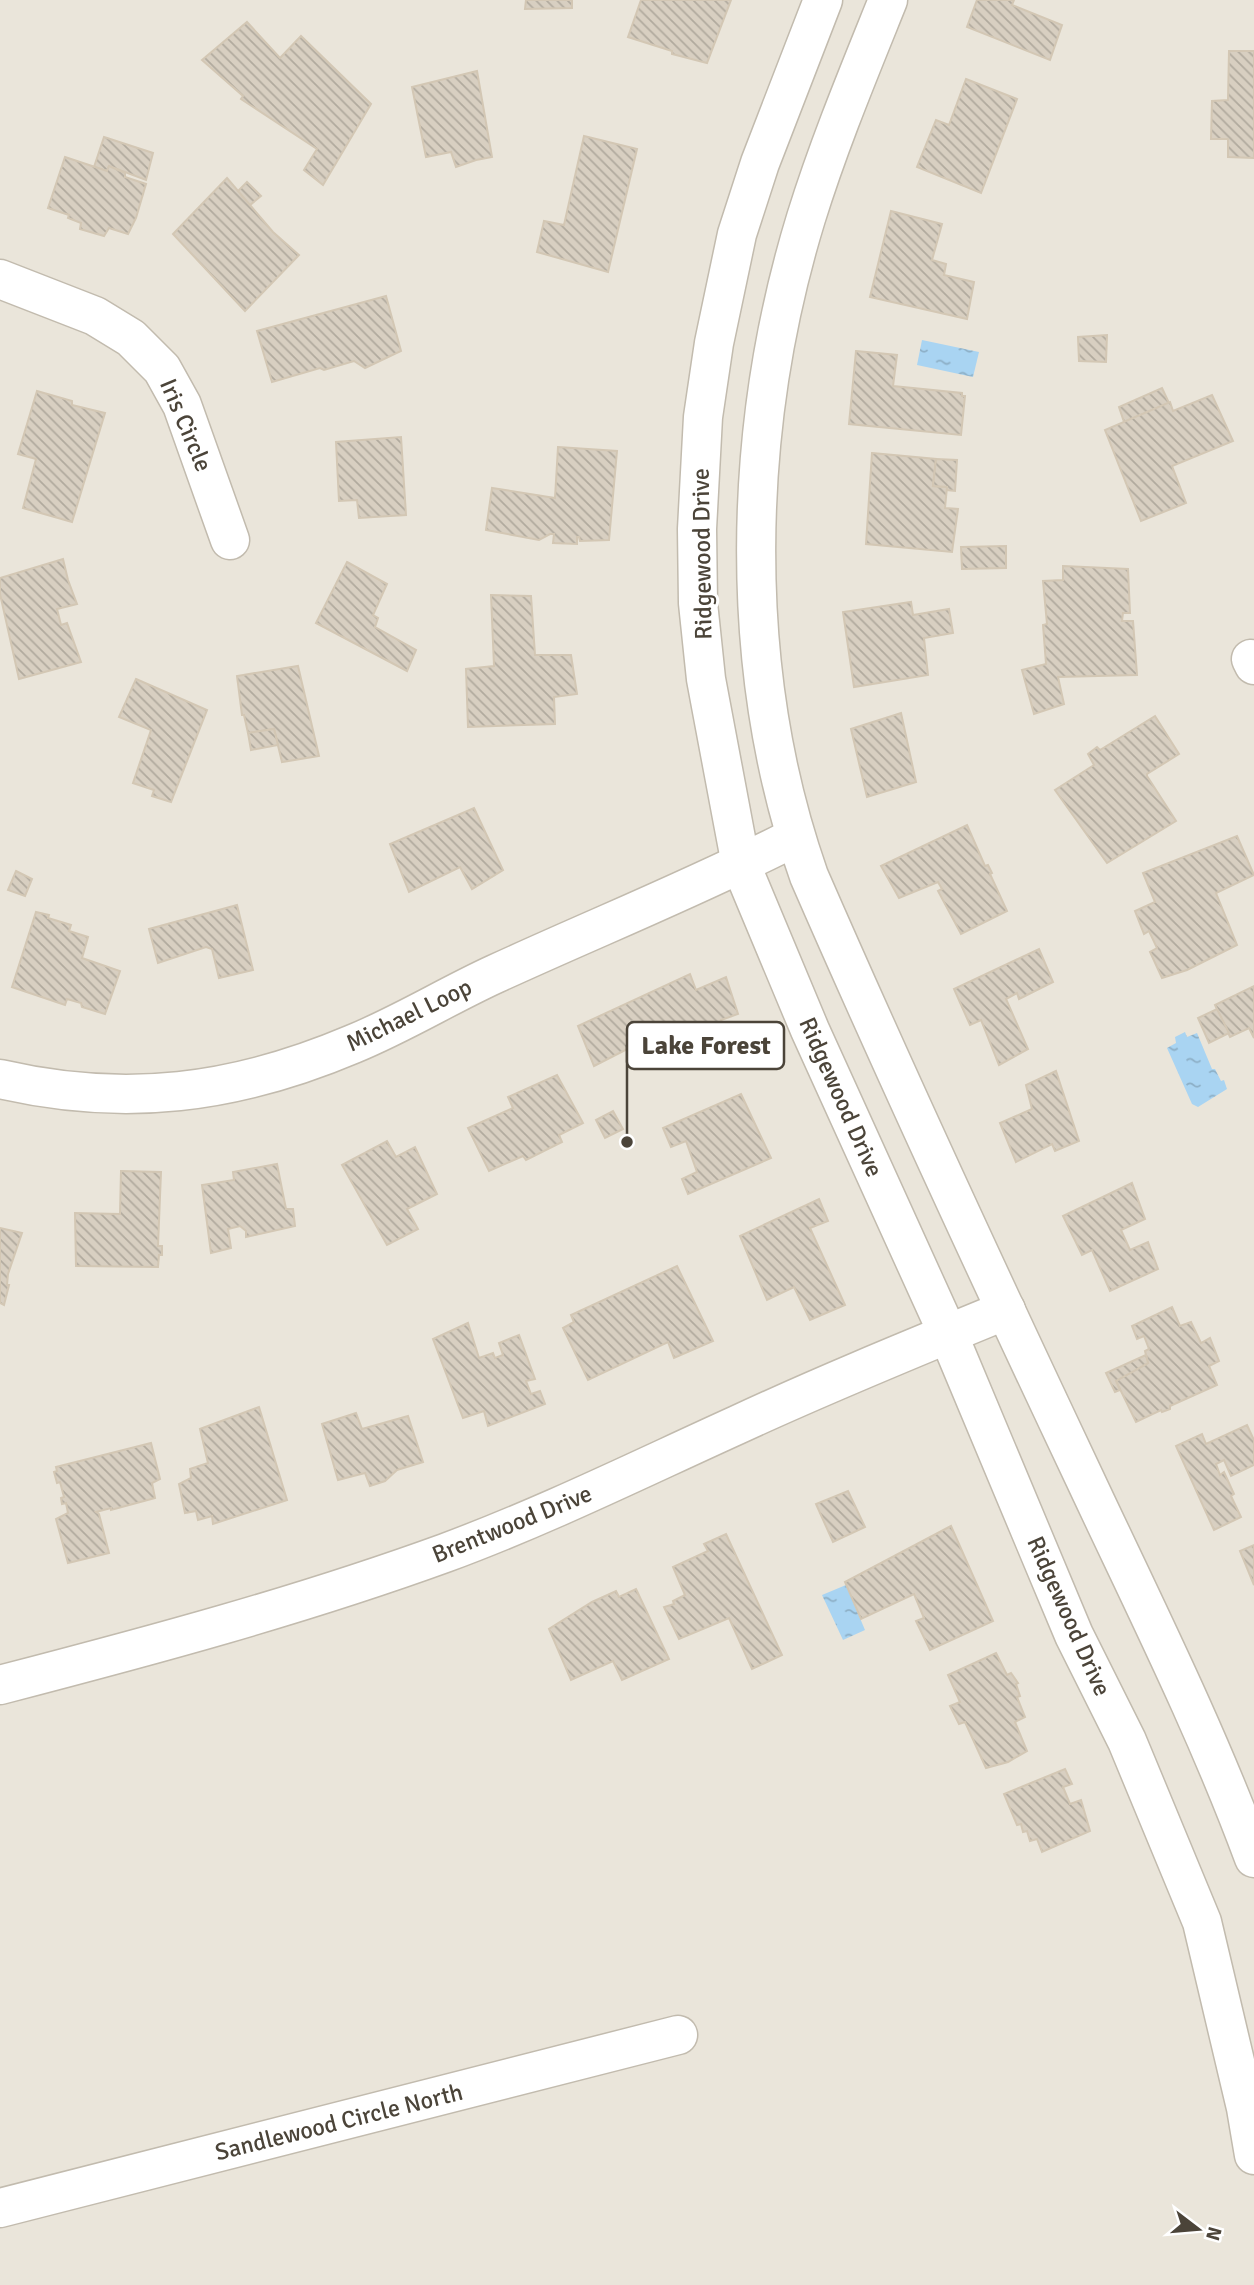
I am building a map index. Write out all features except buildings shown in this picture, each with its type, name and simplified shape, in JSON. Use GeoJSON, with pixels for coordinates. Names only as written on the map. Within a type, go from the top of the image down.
{"type":"FeatureCollection","features":[{"type":"Feature","properties":{"kind":"street","name":"Ridgewood Drive"},"geometry":{"type":"LineString","coordinates":[[822,0],[760,163],[737,234],[714,343],[703,417],[697,529],[698,603],[706,679],[741,865],[810,1030],[948,1334],[1074,1635],[1128,1741],[1202,1922],[1246,2108],[1254,2155]]}},
{"type":"Feature","properties":{"kind":"street"},"geometry":{"type":"LineString","coordinates":[[888,0],[829,149],[805,220],[772,363],[762,436],[756,585],[772,735],[795,838],[826,916],[1006,1311],[1172,1665],[1236,1808],[1254,1858]]}},
{"type":"Feature","properties":{"kind":"street","name":"Iris Circle"},"geometry":{"type":"LineString","coordinates":[[0,279],[95,316],[131,338],[162,369],[182,405],[230,540]]}},
{"type":"Feature","properties":{"kind":"street","name":"Michael Loop"},"geometry":{"type":"LineString","coordinates":[[0,1079],[62,1090],[149,1094],[236,1084],[277,1072],[353,1044],[495,974],[741,865],[795,838]]}},
{"type":"Feature","properties":{"kind":"street","name":"Brentwood Drive"},"geometry":{"type":"LineString","coordinates":[[0,1685],[230,1624],[447,1552],[559,1508],[740,1423],[1006,1311]]}},
{"type":"Feature","properties":{"kind":"street","name":"Sandlewood Circle North"},"geometry":{"type":"LineString","coordinates":[[0,2208],[678,2035]]}},
{"type":"Feature","properties":{"kind":"shaded area"},"geometry":{"type":"Polygon","coordinates":[[[0,0],[1254,0],[1254,2285],[0,2285],[0,0]]]}},
{"type":"Feature","properties":{"kind":"water"},"geometry":{"type":"Polygon","coordinates":[[[922,340],[979,352],[973,377],[917,365],[922,340]]]}},
{"type":"Feature","properties":{"kind":"water"},"geometry":{"type":"Polygon","coordinates":[[[1185,1032],[1187,1037],[1197,1033],[1212,1069],[1215,1069],[1221,1081],[1224,1080],[1227,1089],[1198,1107],[1192,1104],[1167,1048],[1176,1043],[1175,1037],[1185,1032]]]}},
{"type":"Feature","properties":{"kind":"water"},"geometry":{"type":"Polygon","coordinates":[[[846,1585],[865,1630],[843,1640],[822,1595],[846,1585]]]}},
{"type":"Feature","properties":{"kind":"place","name":"Lake Forest"},"geometry":{"type":"Point","coordinates":[627,1142]}}]}
